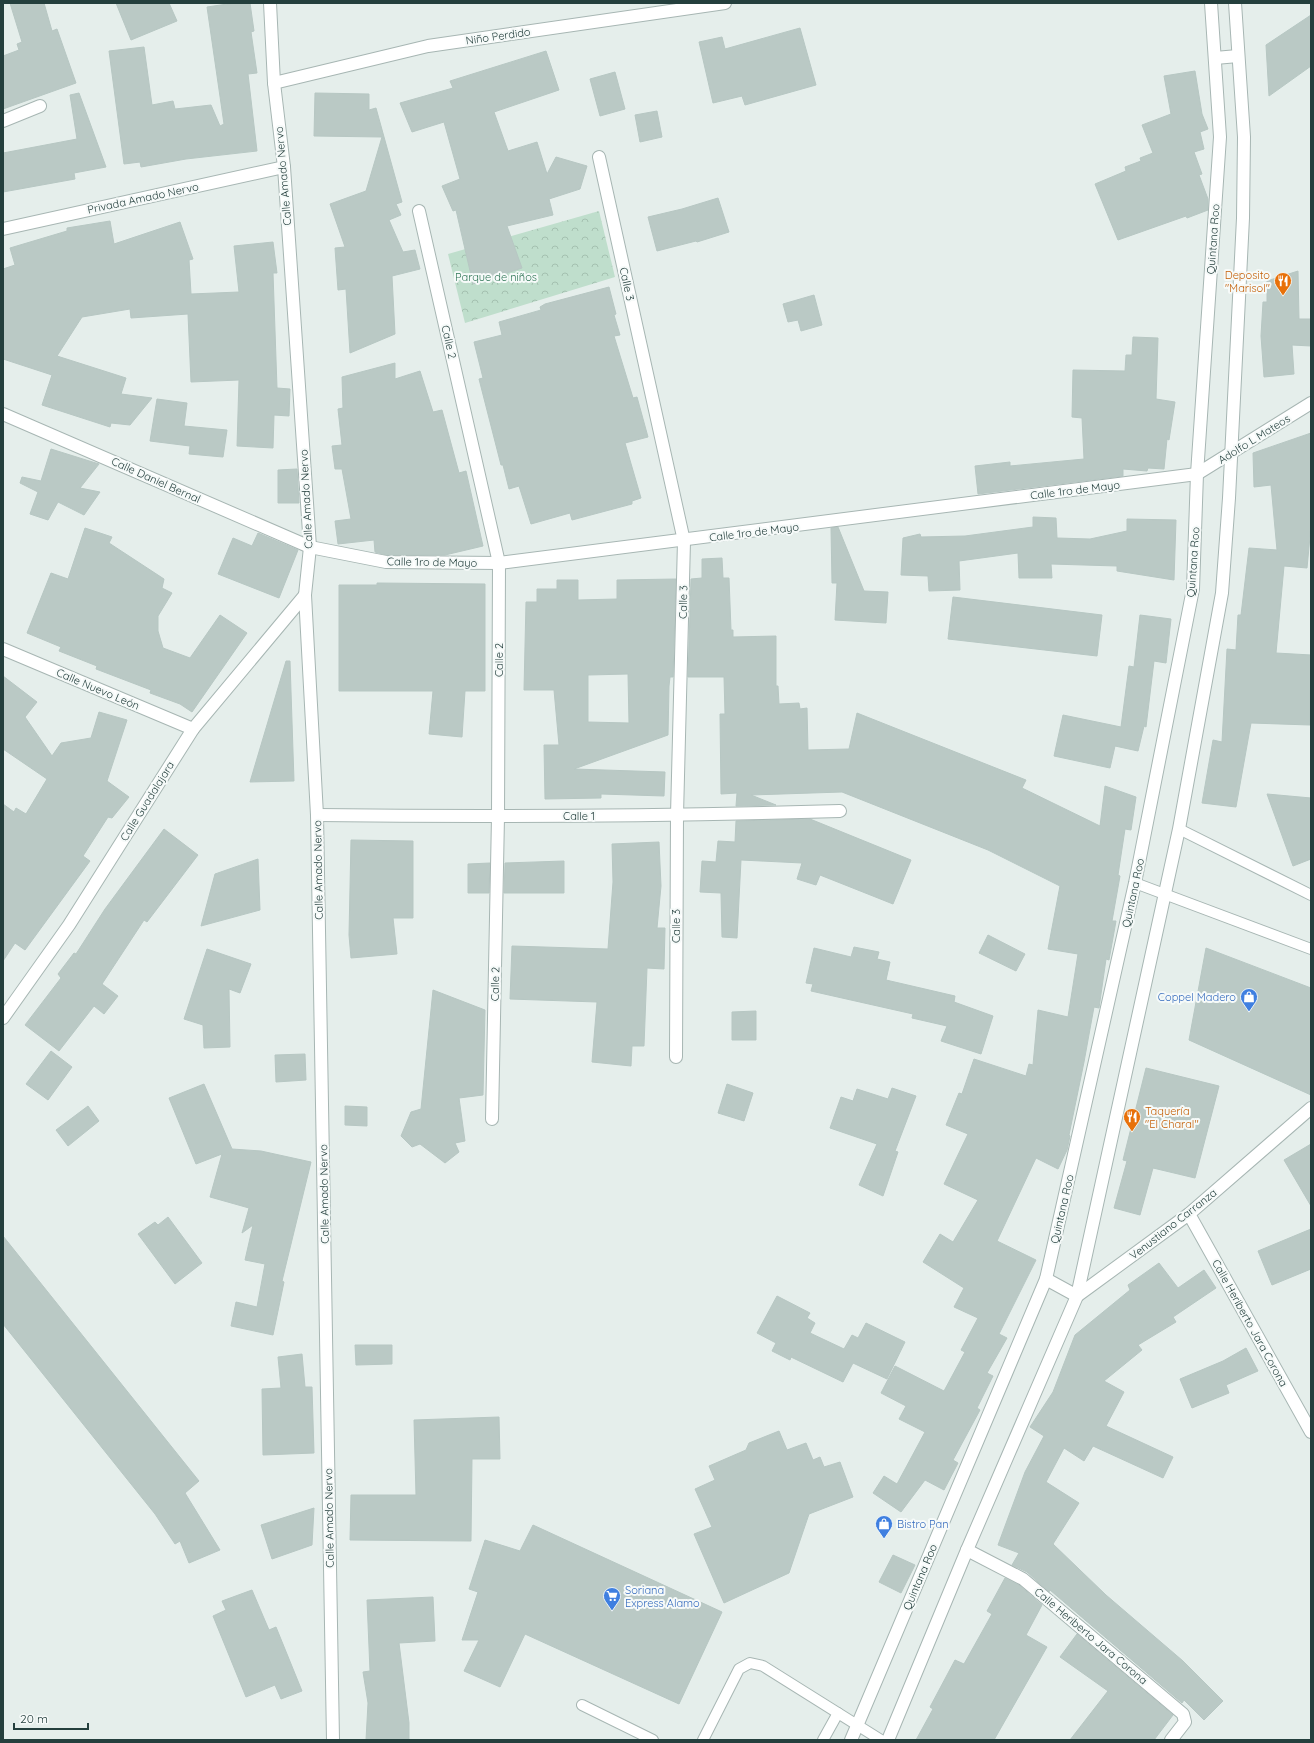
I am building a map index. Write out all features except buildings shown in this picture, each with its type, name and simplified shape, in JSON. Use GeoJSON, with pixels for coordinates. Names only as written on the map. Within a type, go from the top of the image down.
{"type":"FeatureCollection","features":[{"type":"Feature","properties":{"kind":"street","name":"Calle Amado Nervo"},"geometry":{"type":"LineString","coordinates":[[270,3],[274,82],[284,167],[310,547],[305,595],[317,815],[333,1740]]}},
{"type":"Feature","properties":{"kind":"street","name":"Niño Perdido"},"geometry":{"type":"LineString","coordinates":[[274,82],[428,46],[725,3]]}},
{"type":"Feature","properties":{"kind":"street","name":"Quintana Roo"},"geometry":{"type":"LineString","coordinates":[[851,1740],[1046,1279],[1135,883],[1193,589],[1197,474],[1220,137],[1211,3]]}},
{"type":"Feature","properties":{"kind":"street"},"geometry":{"type":"LineString","coordinates":[[888,1740],[967,1550],[1077,1296],[1179,829],[1222,593],[1242,218],[1244,137],[1235,3]]}},
{"type":"Feature","properties":{"kind":"street"},"geometry":{"type":"LineString","coordinates":[[1215,58],[1238,56]]}},
{"type":"Feature","properties":{"kind":"street"},"geometry":{"type":"LineString","coordinates":[[3,121],[40,106]]}},
{"type":"Feature","properties":{"kind":"street","name":"Calle 3"},"geometry":{"type":"LineString","coordinates":[[599,156],[684,541],[677,815],[676,1057]]}},
{"type":"Feature","properties":{"kind":"street","name":"Privada Amado Nervo"},"geometry":{"type":"LineString","coordinates":[[3,229],[284,167]]}},
{"type":"Feature","properties":{"kind":"street","name":"Calle 2"},"geometry":{"type":"LineString","coordinates":[[419,211],[499,563],[498,817],[492,1119]]}},
{"type":"Feature","properties":{"kind":"street","name":"Adolfo L Mateos"},"geometry":{"type":"LineString","coordinates":[[1197,474],[1230,455],[1311,403]]}},
{"type":"Feature","properties":{"kind":"street","name":"Calle Daniel Bernal"},"geometry":{"type":"LineString","coordinates":[[3,414],[310,547]]}},
{"type":"Feature","properties":{"kind":"street","name":"Calle 1ro de Mayo"},"geometry":{"type":"LineString","coordinates":[[310,547],[386,562],[499,563],[684,541],[1197,474]]}},
{"type":"Feature","properties":{"kind":"street","name":"Calle Guadalajara"},"geometry":{"type":"LineString","coordinates":[[3,1018],[69,925],[192,729],[305,595]]}},
{"type":"Feature","properties":{"kind":"street","name":"Calle Nuevo León"},"geometry":{"type":"LineString","coordinates":[[3,649],[192,729]]}},
{"type":"Feature","properties":{"kind":"street","name":"Calle 1"},"geometry":{"type":"LineString","coordinates":[[317,815],[498,817],[840,811]]}},
{"type":"Feature","properties":{"kind":"street","name":"Venustiano Carranza"},"geometry":{"type":"LineString","coordinates":[[1077,1296],[1189,1214],[1311,1108]]}},
{"type":"Feature","properties":{"kind":"street","name":"Calle Heriberto Jara Corona"},"geometry":{"type":"LineString","coordinates":[[1189,1214],[1311,1432]]}},
{"type":"Feature","properties":{"kind":"street"},"geometry":{"type":"LineString","coordinates":[[1046,1279],[1077,1296]]}},
{"type":"Feature","properties":{"kind":"street","name":"Calle Heriberto Jara Corona"},"geometry":{"type":"LineString","coordinates":[[967,1550],[1023,1579],[1183,1714],[1185,1722],[1171,1740]]}},
{"type":"Feature","properties":{"kind":"lane"},"geometry":{"type":"LineString","coordinates":[[1179,829],[1311,895]]}},
{"type":"Feature","properties":{"kind":"lane"},"geometry":{"type":"LineString","coordinates":[[1135,883],[1311,949]]}},
{"type":"Feature","properties":{"kind":"lane"},"geometry":{"type":"LineString","coordinates":[[703,1740],[739,1670],[750,1663],[763,1666],[881,1740]]}},
{"type":"Feature","properties":{"kind":"lane"},"geometry":{"type":"LineString","coordinates":[[582,1705],[653,1740]]}},
{"type":"Feature","properties":{"kind":"lane"},"geometry":{"type":"LineString","coordinates":[[823,1740],[838,1713]]}},
{"type":"Feature","properties":{"kind":"green space","name":"Parque de niños"},"geometry":{"type":"Polygon","coordinates":[[[599,211],[615,277],[465,323],[448,254],[599,211]]]}},
{"type":"Feature","properties":{"kind":"place","name":"Deposito \"Marisol\""},"geometry":{"type":"Point","coordinates":[1283,296]}},
{"type":"Feature","properties":{"kind":"place","name":"Coppel Madero"},"geometry":{"type":"Point","coordinates":[1249,1012]}},
{"type":"Feature","properties":{"kind":"place","name":"Taquería \"El Charal\""},"geometry":{"type":"Point","coordinates":[1132,1132]}},
{"type":"Feature","properties":{"kind":"place","name":"Bistro Pan"},"geometry":{"type":"Point","coordinates":[884,1539]}},
{"type":"Feature","properties":{"kind":"place","name":"Soriana Express Alamo"},"geometry":{"type":"Point","coordinates":[612,1611]}}]}
